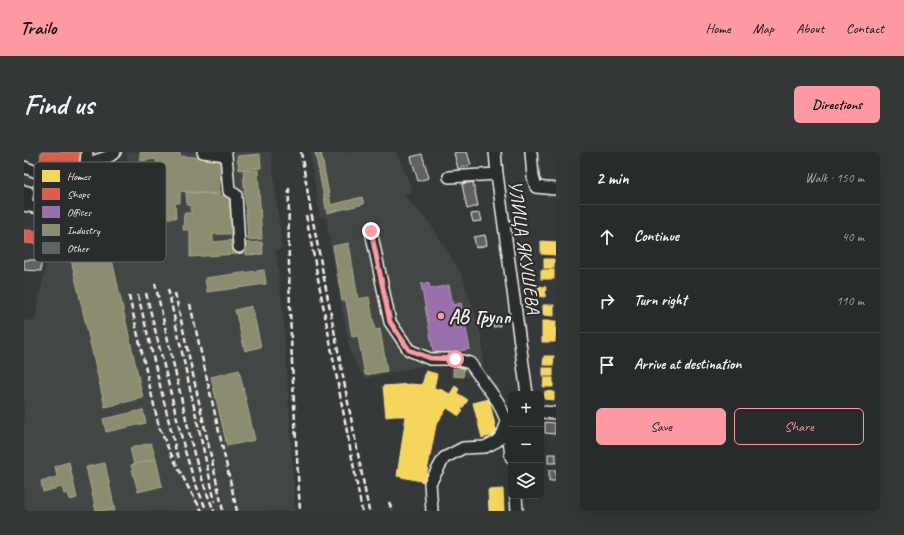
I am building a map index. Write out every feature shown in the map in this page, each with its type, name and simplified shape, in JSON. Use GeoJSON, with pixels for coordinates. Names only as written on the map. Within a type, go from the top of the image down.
{"type":"FeatureCollection","features":[{"type":"Feature","properties":{"kind":"street"},"geometry":{"type":"LineString","coordinates":[[86,162],[87,152]]}},
{"type":"Feature","properties":{"kind":"street"},"geometry":{"type":"LineString","coordinates":[[92,162],[110,156],[115,152]]}},
{"type":"Feature","properties":{"kind":"street"},"geometry":{"type":"LineString","coordinates":[[203,152],[226,155],[229,191],[236,195],[239,247]]}},
{"type":"Feature","properties":{"kind":"street","name":"УЛИЦА ЯКУШЕВА"},"geometry":{"type":"LineString","coordinates":[[496,152],[497,174],[527,391]]}},
{"type":"Feature","properties":{"kind":"street"},"geometry":{"type":"LineString","coordinates":[[531,152],[533,178],[536,187],[556,189]]}},
{"type":"Feature","properties":{"kind":"street"},"geometry":{"type":"LineString","coordinates":[[24,167],[34,171]]}},
{"type":"Feature","properties":{"kind":"street"},"geometry":{"type":"LineString","coordinates":[[449,178],[497,174]]}},
{"type":"Feature","properties":{"kind":"street"},"geometry":{"type":"LineString","coordinates":[[24,191],[28,192],[25,205]]}},
{"type":"Feature","properties":{"kind":"street"},"geometry":{"type":"LineString","coordinates":[[371,231],[390,322],[409,350],[430,358],[455,359],[470,363],[498,402],[508,419]]}},
{"type":"Feature","properties":{"kind":"street"},"geometry":{"type":"LineString","coordinates":[[544,412],[556,413]]}},
{"type":"Feature","properties":{"kind":"street"},"geometry":{"type":"LineString","coordinates":[[432,511],[430,483],[444,458],[463,448],[485,447],[497,441],[508,423]]}},
{"type":"Feature","properties":{"kind":"street"},"geometry":{"type":"LineString","coordinates":[[516,499],[517,511]]}},
{"type":"Feature","properties":{"kind":"shaded area"},"geometry":{"type":"Polygon","coordinates":[[[127,152],[271,152],[282,249],[276,250],[284,323],[295,511],[24,511],[24,321],[35,320],[46,262],[166,262],[166,162],[127,162],[127,152]]]}},
{"type":"Feature","properties":{"kind":"shaded area"},"geometry":{"type":"Polygon","coordinates":[[[310,152],[396,152],[413,191],[404,195],[432,226],[462,275],[482,339],[483,370],[473,377],[463,377],[464,369],[461,365],[435,363],[365,378],[358,368],[350,351],[326,217],[320,217],[310,152]]]}},
{"type":"Feature","properties":{"kind":"building: Homes"},"geometry":{"type":"Polygon","coordinates":[[[541,241],[556,242],[556,255],[541,254],[541,241]]]}},
{"type":"Feature","properties":{"kind":"building: Homes"},"geometry":{"type":"Polygon","coordinates":[[[544,259],[554,259],[554,268],[544,268],[544,259]]]}},
{"type":"Feature","properties":{"kind":"building: Homes"},"geometry":{"type":"Polygon","coordinates":[[[541,270],[554,270],[554,279],[541,279],[541,270]]]}},
{"type":"Feature","properties":{"kind":"building: Homes"},"geometry":{"type":"Polygon","coordinates":[[[537,286],[546,287],[545,297],[536,296],[537,286]]]}},
{"type":"Feature","properties":{"kind":"building: Homes"},"geometry":{"type":"Polygon","coordinates":[[[543,305],[554,305],[554,316],[543,315],[543,305]]]}},
{"type":"Feature","properties":{"kind":"building: Homes"},"geometry":{"type":"Polygon","coordinates":[[[542,321],[556,321],[555,342],[542,342],[542,321]]]}},
{"type":"Feature","properties":{"kind":"building: Homes"},"geometry":{"type":"Polygon","coordinates":[[[544,356],[554,356],[553,365],[543,365],[544,356]]]}},
{"type":"Feature","properties":{"kind":"building: Homes"},"geometry":{"type":"Polygon","coordinates":[[[543,368],[553,368],[553,376],[543,376],[543,368]]]}},
{"type":"Feature","properties":{"kind":"building: Homes"},"geometry":{"type":"Polygon","coordinates":[[[426,371],[437,374],[434,388],[450,394],[455,386],[459,389],[457,393],[468,400],[459,416],[447,408],[436,425],[425,482],[397,476],[406,416],[386,417],[383,386],[411,384],[422,385],[426,371]]]}},
{"type":"Feature","properties":{"kind":"building: Homes"},"geometry":{"type":"Polygon","coordinates":[[[544,378],[553,378],[553,387],[543,387],[544,378]]]}},
{"type":"Feature","properties":{"kind":"building: Homes"},"geometry":{"type":"Polygon","coordinates":[[[545,391],[554,392],[554,400],[544,399],[545,391]]]}},
{"type":"Feature","properties":{"kind":"building: Homes"},"geometry":{"type":"Polygon","coordinates":[[[489,399],[497,434],[482,438],[473,403],[489,399]]]}},
{"type":"Feature","properties":{"kind":"building: Homes"},"geometry":{"type":"Polygon","coordinates":[[[503,489],[504,511],[489,511],[488,490],[503,489]]]}},
{"type":"Feature","properties":{"kind":"building: Shops"},"geometry":{"type":"Polygon","coordinates":[[[41,152],[83,152],[82,162],[40,162],[41,152]]]}},
{"type":"Feature","properties":{"kind":"building: Shops"},"geometry":{"type":"Polygon","coordinates":[[[24,230],[34,231],[34,244],[24,243],[24,230]]]}},
{"type":"Feature","properties":{"kind":"building: Offices"},"geometry":{"type":"Polygon","coordinates":[[[429,283],[430,289],[449,285],[453,305],[461,303],[470,349],[434,356],[421,284],[429,283]]]}},
{"type":"Feature","properties":{"kind":"building: Industry"},"geometry":{"type":"Polygon","coordinates":[[[140,152],[173,152],[180,153],[180,156],[222,159],[219,194],[180,191],[180,203],[175,203],[176,218],[166,218],[166,162],[156,162],[156,159],[140,161],[140,152]]]}},
{"type":"Feature","properties":{"kind":"building: Industry"},"geometry":{"type":"Polygon","coordinates":[[[315,152],[321,152],[331,205],[362,197],[364,204],[327,213],[315,152]]]}},
{"type":"Feature","properties":{"kind":"building: Industry"},"geometry":{"type":"Polygon","coordinates":[[[260,154],[261,168],[239,170],[237,156],[260,154]]]}},
{"type":"Feature","properties":{"kind":"building: Industry"},"geometry":{"type":"Polygon","coordinates":[[[258,170],[262,239],[248,240],[243,171],[258,170]]]}},
{"type":"Feature","properties":{"kind":"building: Industry"},"geometry":{"type":"Polygon","coordinates":[[[186,192],[230,196],[229,209],[233,209],[233,234],[213,234],[213,242],[236,240],[237,254],[190,257],[190,230],[183,230],[184,213],[191,213],[191,205],[187,205],[186,192]]]}},
{"type":"Feature","properties":{"kind":"building: Industry"},"geometry":{"type":"Polygon","coordinates":[[[262,242],[263,254],[246,255],[245,243],[262,242]]]}},
{"type":"Feature","properties":{"kind":"building: Industry"},"geometry":{"type":"Polygon","coordinates":[[[349,243],[358,299],[369,297],[375,330],[380,329],[387,371],[365,375],[358,336],[352,337],[346,301],[342,301],[333,246],[349,243]]]}},
{"type":"Feature","properties":{"kind":"building: Industry"},"geometry":{"type":"Polygon","coordinates":[[[72,262],[112,262],[143,398],[105,407],[72,262]]]}},
{"type":"Feature","properties":{"kind":"building: Industry"},"geometry":{"type":"Polygon","coordinates":[[[264,270],[266,284],[207,292],[205,278],[264,270]]]}},
{"type":"Feature","properties":{"kind":"building: Industry"},"geometry":{"type":"Polygon","coordinates":[[[252,306],[261,347],[245,351],[235,310],[252,306]]]}},
{"type":"Feature","properties":{"kind":"building: Industry"},"geometry":{"type":"Polygon","coordinates":[[[453,368],[464,368],[463,377],[453,376],[453,368]]]}},
{"type":"Feature","properties":{"kind":"building: Industry"},"geometry":{"type":"Polygon","coordinates":[[[239,370],[255,440],[227,446],[211,377],[239,370]]]}},
{"type":"Feature","properties":{"kind":"building: Industry"},"geometry":{"type":"Polygon","coordinates":[[[143,410],[146,423],[106,432],[103,419],[143,410]]]}},
{"type":"Feature","properties":{"kind":"building: Industry"},"geometry":{"type":"Polygon","coordinates":[[[151,443],[156,459],[134,465],[130,448],[151,443]]]}},
{"type":"Feature","properties":{"kind":"building: Industry"},"geometry":{"type":"Polygon","coordinates":[[[156,459],[162,486],[138,492],[131,465],[156,459]]]}},
{"type":"Feature","properties":{"kind":"building: Industry"},"geometry":{"type":"Polygon","coordinates":[[[69,462],[77,498],[70,500],[68,493],[64,494],[62,487],[43,492],[41,481],[57,477],[55,466],[69,462]]]}},
{"type":"Feature","properties":{"kind":"building: Industry"},"geometry":{"type":"Polygon","coordinates":[[[105,463],[115,511],[96,511],[86,467],[105,463]]]}},
{"type":"Feature","properties":{"kind":"building: Other"},"geometry":{"type":"Polygon","coordinates":[[[467,152],[471,165],[458,169],[454,153],[467,152]]]}},
{"type":"Feature","properties":{"kind":"building: Other"},"geometry":{"type":"Polygon","coordinates":[[[422,154],[429,178],[418,181],[411,157],[422,154]]]}},
{"type":"Feature","properties":{"kind":"building: Other"},"geometry":{"type":"Polygon","coordinates":[[[473,182],[478,206],[467,209],[462,184],[473,182]]]}},
{"type":"Feature","properties":{"kind":"building: Other"},"geometry":{"type":"Polygon","coordinates":[[[33,185],[34,185],[34,204],[32,204],[33,185]]]}},
{"type":"Feature","properties":{"kind":"building: Other"},"geometry":{"type":"Polygon","coordinates":[[[480,213],[482,221],[473,222],[471,214],[480,213]]]}},
{"type":"Feature","properties":{"kind":"building: Other"},"geometry":{"type":"Polygon","coordinates":[[[485,235],[487,245],[476,248],[474,237],[485,235]]]}},
{"type":"Feature","properties":{"kind":"building: Other"},"geometry":{"type":"Polygon","coordinates":[[[24,260],[41,262],[41,271],[24,270],[24,260]]]}},
{"type":"Feature","properties":{"kind":"building: Other"},"geometry":{"type":"Polygon","coordinates":[[[492,317],[503,317],[503,321],[499,322],[500,326],[493,327],[492,317]]]}},
{"type":"Feature","properties":{"kind":"building: Other"},"geometry":{"type":"Polygon","coordinates":[[[545,422],[555,423],[555,434],[545,433],[545,422]]]}},
{"type":"Feature","properties":{"kind":"building: Other"},"geometry":{"type":"Polygon","coordinates":[[[548,454],[556,454],[556,463],[548,463],[548,454]]]}},
{"type":"Feature","properties":{"kind":"building: Other"},"geometry":{"type":"Polygon","coordinates":[[[549,470],[556,470],[556,481],[549,481],[549,470]]]}},
{"type":"Feature","properties":{"kind":"railway"},"geometry":{"type":"LineString","coordinates":[[301,152],[310,206],[369,511]]}},
{"type":"Feature","properties":{"kind":"railway"},"geometry":{"type":"LineString","coordinates":[[289,188],[290,309],[300,511]]}},
{"type":"Feature","properties":{"kind":"railway"},"geometry":{"type":"LineString","coordinates":[[306,215],[362,511]]}},
{"type":"Feature","properties":{"kind":"railway"},"geometry":{"type":"LineString","coordinates":[[155,283],[194,454],[214,511]]}},
{"type":"Feature","properties":{"kind":"railway"},"geometry":{"type":"LineString","coordinates":[[168,289],[215,502]]}},
{"type":"Feature","properties":{"kind":"railway"},"geometry":{"type":"LineString","coordinates":[[146,293],[185,451],[194,480],[206,509]]}},
{"type":"Feature","properties":{"kind":"railway"},"geometry":{"type":"LineString","coordinates":[[175,293],[223,511]]}},
{"type":"Feature","properties":{"kind":"railway"},"geometry":{"type":"LineString","coordinates":[[138,295],[176,451],[180,460]]}},
{"type":"Feature","properties":{"kind":"railway"},"geometry":{"type":"LineString","coordinates":[[129,296],[159,427],[169,450],[202,511]]}},
{"type":"Feature","properties":{"kind":"railway"},"geometry":{"type":"LineString","coordinates":[[190,304],[237,511]]}},
{"type":"Feature","properties":{"kind":"railway"},"geometry":{"type":"LineString","coordinates":[[389,502],[392,511]]}},
{"type":"Feature","properties":{"kind":"place","name":"АВ Групп"},"geometry":{"type":"Point","coordinates":[441,316]}},
{"type":"Feature","properties":{"kind":"route"},"geometry":{"type":"LineString","coordinates":[[371,231],[390,322],[409,350],[430,358],[455,359]]}}]}
